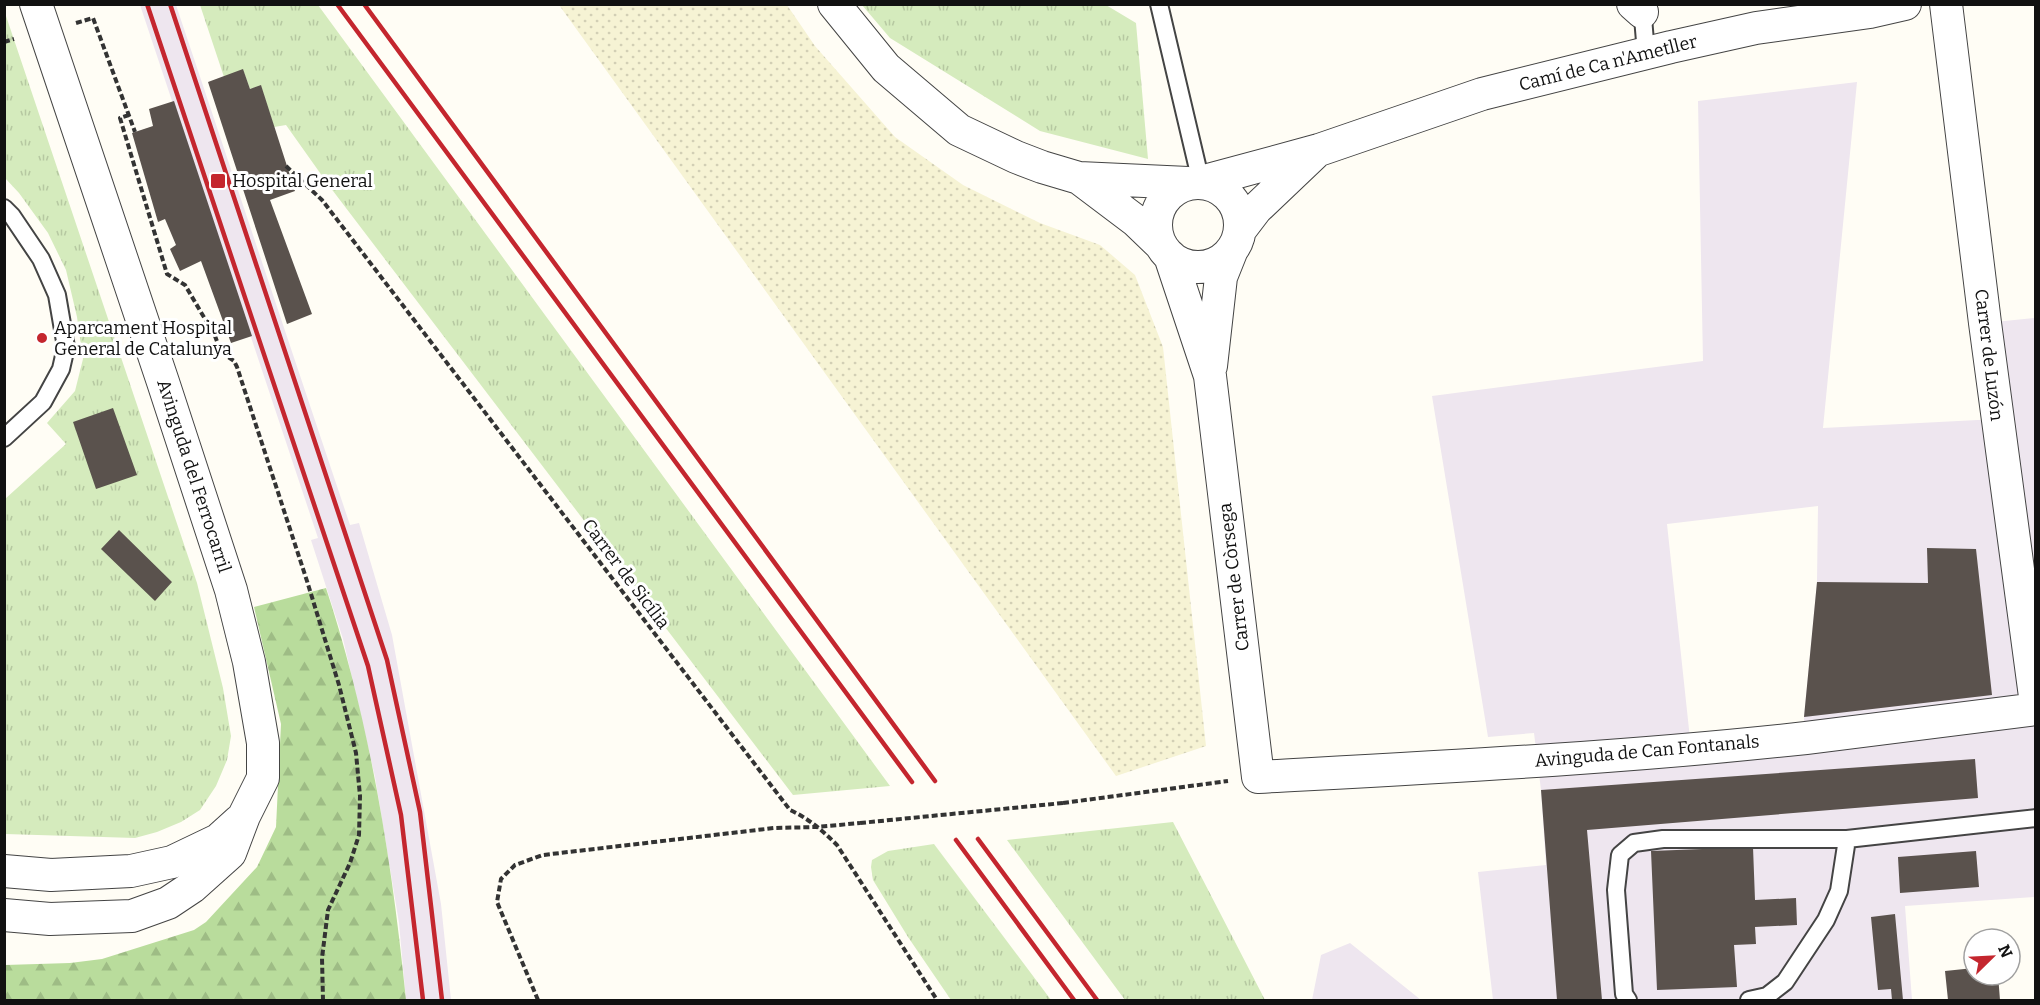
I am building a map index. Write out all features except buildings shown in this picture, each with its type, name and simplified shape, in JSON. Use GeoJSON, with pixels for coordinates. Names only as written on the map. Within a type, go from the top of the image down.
{"type":"FeatureCollection","features":[{"type":"Feature","properties":{"kind":"street","name":"Avinguda del Ferrocarril"},"geometry":{"type":"LineString","coordinates":[[36,4],[164,382],[231,590],[249,662],[263,743],[263,778],[244,816]]}},
{"type":"Feature","properties":{"kind":"street","name":"Camí de Ca n'Ametller"},"geometry":{"type":"LineString","coordinates":[[834,4],[886,68],[958,130],[1016,157],[1079,178],[1195,183],[1319,150],[1482,94],[1756,28],[1870,12],[1905,4]]}},
{"type":"Feature","properties":{"kind":"street","name":"Carrer de Luzón"},"geometry":{"type":"LineString","coordinates":[[1946,4],[1986,334],[2036,704]]}},
{"type":"Feature","properties":{"kind":"street","name":"Camí de Ca n'Ametller"},"geometry":{"type":"LineString","coordinates":[[1235,241],[1256,209],[1319,150]]}},
{"type":"Feature","properties":{"kind":"street","name":"Camí de Ca n'Ametller"},"geometry":{"type":"LineString","coordinates":[[1079,178],[1136,221],[1165,250]]}},
{"type":"Feature","properties":{"kind":"street"},"geometry":{"type":"LineString","coordinates":[[1195,183],[1214,185],[1235,203],[1239,216],[1235,241],[1214,263],[1194,267],[1181,264],[1165,250],[1156,226],[1160,207],[1166,196],[1176,188],[1195,183]]}},
{"type":"Feature","properties":{"kind":"street","name":"Carrer de Còrsega"},"geometry":{"type":"LineString","coordinates":[[1210,376],[1221,277],[1235,241]]}},
{"type":"Feature","properties":{"kind":"street","name":"Carrer de Còrsega"},"geometry":{"type":"LineString","coordinates":[[1165,250],[1210,376],[1258,777]]}},
{"type":"Feature","properties":{"kind":"street","name":"Avinguda de Can Fontanals"},"geometry":{"type":"LineString","coordinates":[[1258,777],[1499,764],[1703,747],[1804,738],[2036,709]]}},
{"type":"Feature","properties":{"kind":"street"},"geometry":{"type":"LineString","coordinates":[[4,871],[51,874],[130,871],[172,862],[218,840],[244,816]]}},
{"type":"Feature","properties":{"kind":"street"},"geometry":{"type":"LineString","coordinates":[[4,915],[50,919],[132,916],[168,903],[192,887],[230,853],[244,816]]}},
{"type":"Feature","properties":{"kind":"lane"},"geometry":{"type":"LineString","coordinates":[[1159,4],[1195,183]]}},
{"type":"Feature","properties":{"kind":"lane"},"geometry":{"type":"LineString","coordinates":[[1639,7],[1646,53]]}},
{"type":"Feature","properties":{"kind":"lane"},"geometry":{"type":"LineString","coordinates":[[4,208],[41,259],[57,295],[66,347],[61,369],[43,402],[4,438]]}},
{"type":"Feature","properties":{"kind":"lane"},"geometry":{"type":"LineString","coordinates":[[1628,1000],[1624,994],[1616,890],[1620,855],[1634,843],[1663,839],[1847,840],[2036,818]]}},
{"type":"Feature","properties":{"kind":"lane"},"geometry":{"type":"LineString","coordinates":[[1749,1000],[1767,996],[1785,982],[1826,920],[1839,891],[1847,840]]}},
{"type":"Feature","properties":{"kind":"path"},"geometry":{"type":"LineString","coordinates":[[72,24],[93,18],[135,132]]}},
{"type":"Feature","properties":{"kind":"path"},"geometry":{"type":"LineString","coordinates":[[4,42],[14,39]]}},
{"type":"Feature","properties":{"kind":"path"},"geometry":{"type":"LineString","coordinates":[[129,115],[120,118],[167,274],[185,285],[221,352],[237,367],[307,581],[339,685],[356,753],[360,796],[359,835],[350,863],[328,910],[322,958],[323,1000]]}},
{"type":"Feature","properties":{"kind":"path","name":"Carrer de Sicília"},"geometry":{"type":"LineString","coordinates":[[286,166],[322,200],[790,810],[818,827],[837,845],[937,1000]]}},
{"type":"Feature","properties":{"kind":"path"},"geometry":{"type":"LineString","coordinates":[[538,1000],[497,902],[501,879],[515,865],[543,855],[774,828],[818,827],[1064,803],[1258,777]]}},
{"type":"Feature","properties":{"kind":"shaded area"},"geometry":{"type":"Polygon","coordinates":[[[140,5],[176,5],[350,525],[359,523],[392,635],[441,904],[451,1000],[406,1000],[399,923],[375,777],[343,639],[311,540],[318,538],[140,5]]]}},
{"type":"Feature","properties":{"kind":"shaded area"},"geometry":{"type":"Polygon","coordinates":[[[559,5],[787,5],[815,46],[895,137],[963,185],[1040,223],[1100,245],[1135,275],[1163,347],[1206,746],[1116,776],[559,5]]]}},
{"type":"Feature","properties":{"kind":"shaded area"},"geometry":{"type":"Polygon","coordinates":[[[1857,82],[1823,428],[1997,419],[1985,323],[2035,318],[2035,897],[1905,906],[1912,1000],[1493,1000],[1478,872],[1546,865],[1541,790],[1534,733],[1488,737],[1432,396],[1703,361],[1698,101],[1857,82]],[[1818,506],[1667,524],[1691,748],[1804,738],[1817,582],[1818,506]]]}},
{"type":"Feature","properties":{"kind":"shaded area"},"geometry":{"type":"Polygon","coordinates":[[[1350,943],[1421,1000],[1312,1000],[1321,955],[1350,943]]]}},
{"type":"Feature","properties":{"kind":"green space"},"geometry":{"type":"Polygon","coordinates":[[[200,5],[318,5],[890,786],[793,795],[330,187],[286,125],[274,127],[261,86],[250,89],[243,70],[224,77],[200,5]]]}},
{"type":"Feature","properties":{"kind":"green space"},"geometry":{"type":"Polygon","coordinates":[[[862,5],[1106,5],[1136,23],[1148,159],[1040,131],[890,38],[862,5]]]}},
{"type":"Feature","properties":{"kind":"green space"},"geometry":{"type":"Polygon","coordinates":[[[4,10],[197,583],[223,688],[231,736],[227,760],[216,786],[200,810],[181,822],[135,838],[5,834],[5,499],[66,444],[47,423],[75,391],[83,359],[77,317],[66,270],[48,233],[5,178],[4,10]]]}},
{"type":"Feature","properties":{"kind":"green space"},"geometry":{"type":"Polygon","coordinates":[[[326,588],[355,689],[377,792],[394,896],[406,1000],[5,1000],[5,965],[70,963],[102,959],[194,930],[206,922],[257,867],[276,827],[281,724],[254,607],[326,588]]]}},
{"type":"Feature","properties":{"kind":"green space"},"geometry":{"type":"Polygon","coordinates":[[[1173,822],[1265,1000],[1125,1000],[1007,840],[1173,822]]]}},
{"type":"Feature","properties":{"kind":"green space"},"geometry":{"type":"Polygon","coordinates":[[[934,844],[1051,1000],[951,1000],[873,880],[871,867],[872,860],[888,851],[934,844]]]}},
{"type":"Feature","properties":{"kind":"railway"},"geometry":{"type":"LineString","coordinates":[[147,4],[368,666],[401,815],[423,1000]]}},
{"type":"Feature","properties":{"kind":"railway"},"geometry":{"type":"LineString","coordinates":[[170,4],[387,660],[420,812],[442,1000]]}},
{"type":"Feature","properties":{"kind":"railway"},"geometry":{"type":"LineString","coordinates":[[337,4],[912,782]]}},
{"type":"Feature","properties":{"kind":"railway"},"geometry":{"type":"LineString","coordinates":[[364,4],[935,781]]}},
{"type":"Feature","properties":{"kind":"railway"},"geometry":{"type":"LineString","coordinates":[[978,839],[1097,1000]]}},
{"type":"Feature","properties":{"kind":"railway"},"geometry":{"type":"LineString","coordinates":[[956,840],[1074,1000]]}},
{"type":"Feature","properties":{"kind":"place","name":"Hospital General"},"geometry":{"type":"Point","coordinates":[218,181]}},
{"type":"Feature","properties":{"kind":"place","name":"Aparcament Hospital General de Catalunya"},"geometry":{"type":"Point","coordinates":[42,338]}}]}
